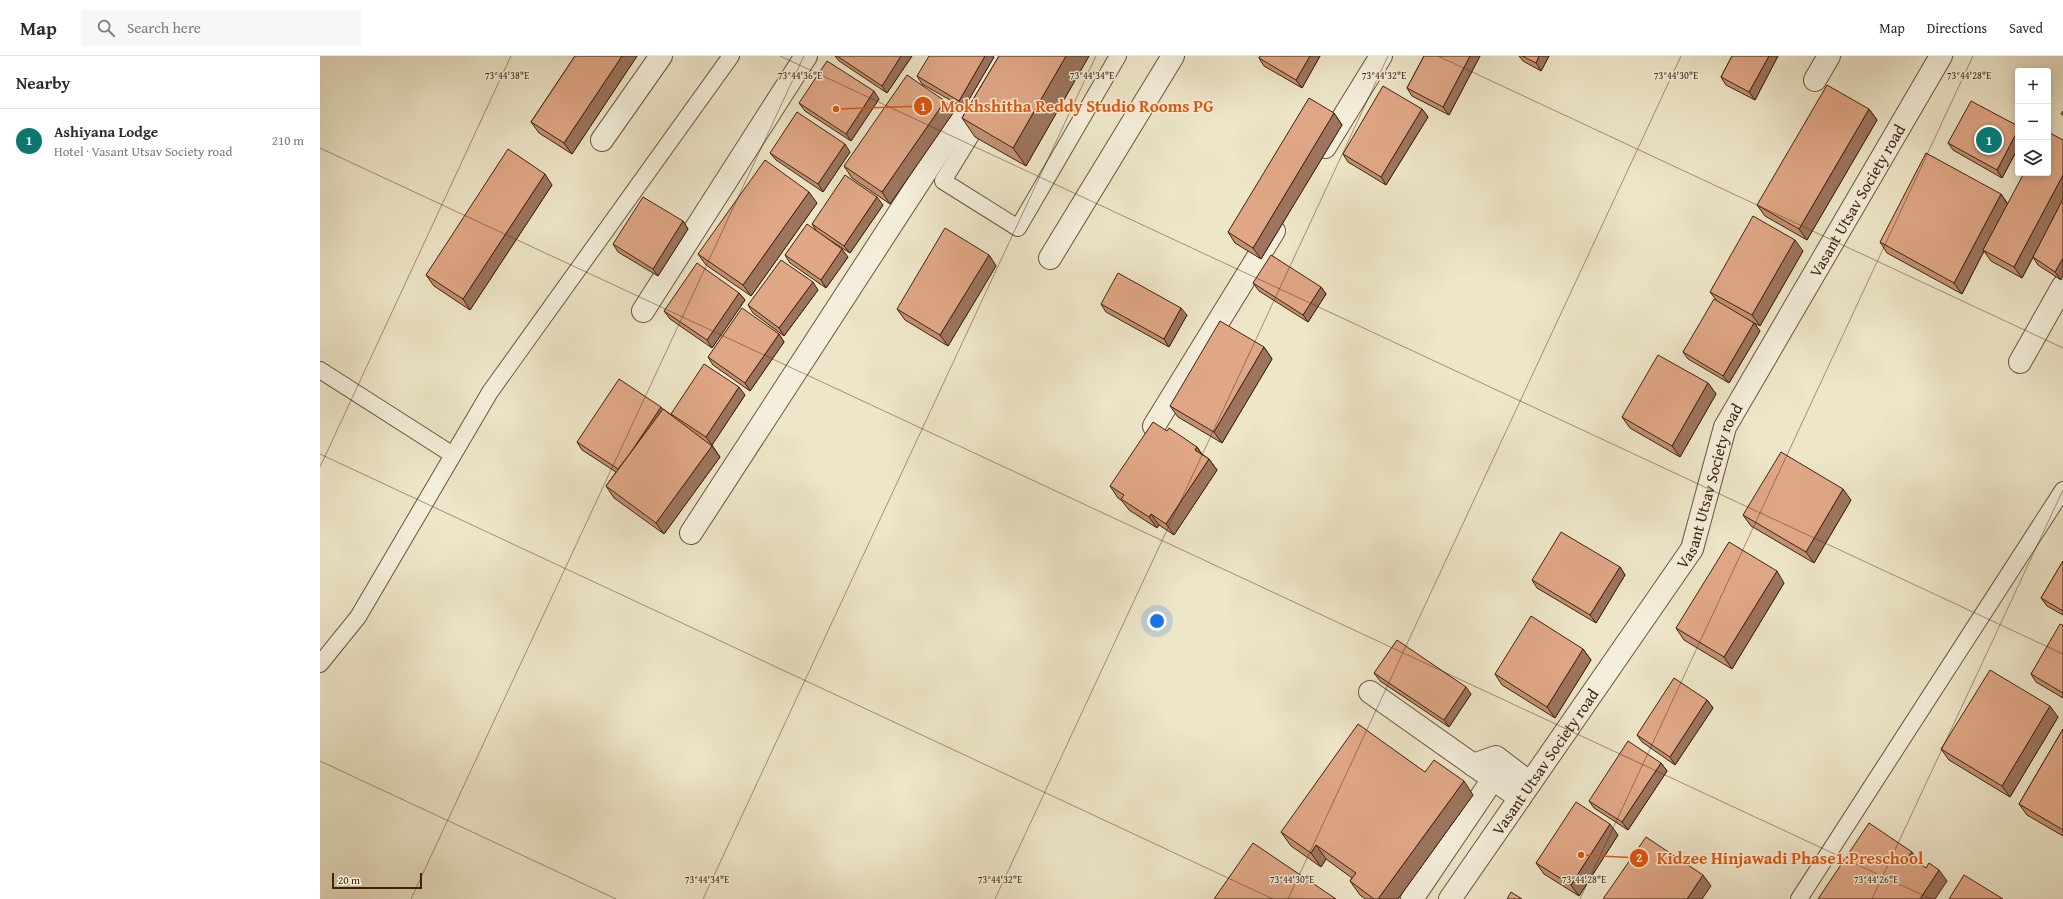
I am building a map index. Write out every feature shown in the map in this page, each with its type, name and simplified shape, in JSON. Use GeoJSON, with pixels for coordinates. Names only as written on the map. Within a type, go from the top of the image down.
{"type":"FeatureCollection","features":[{"type":"Feature","properties":{"kind":"street"},"geometry":{"type":"LineString","coordinates":[[602,140],[661,56]]}},
{"type":"Feature","properties":{"kind":"street"},"geometry":{"type":"LineString","coordinates":[[643,311],[806,56]]}},
{"type":"Feature","properties":{"kind":"street"},"geometry":{"type":"LineString","coordinates":[[1050,258],[1173,56]]}},
{"type":"Feature","properties":{"kind":"street"},"geometry":{"type":"LineString","coordinates":[[1315,164],[1381,56]]}},
{"type":"Feature","properties":{"kind":"street"},"geometry":{"type":"LineString","coordinates":[[1815,80],[1829,56]]}},
{"type":"Feature","properties":{"kind":"street","name":"Vasant Utsav Society road"},"geometry":{"type":"LineString","coordinates":[[1450,899],[1692,548],[1725,427],[1941,56]]}},
{"type":"Feature","properties":{"kind":"street"},"geometry":{"type":"LineString","coordinates":[[690,533],[1009,63]]}},
{"type":"Feature","properties":{"kind":"street"},"geometry":{"type":"LineString","coordinates":[[1154,426],[1286,211]]}},
{"type":"Feature","properties":{"kind":"street"},"geometry":{"type":"LineString","coordinates":[[2020,362],[2063,286]]}},
{"type":"Feature","properties":{"kind":"street"},"geometry":{"type":"LineString","coordinates":[[1370,692],[1493,779],[1525,790]]}},
{"type":"Feature","properties":{"kind":"street"},"geometry":{"type":"LineString","coordinates":[[1473,765],[1496,757],[1525,790]]}},
{"type":"Feature","properties":{"kind":"street"},"geometry":{"type":"LineString","coordinates":[[1412,899],[1493,779]]}},
{"type":"Feature","properties":{"kind":"lane"},"geometry":{"type":"LineString","coordinates":[[320,664],[358,616],[490,392],[731,56]]}},
{"type":"Feature","properties":{"kind":"lane"},"geometry":{"type":"LineString","coordinates":[[991,102],[943,181],[1018,228],[1118,56]]}},
{"type":"Feature","properties":{"kind":"lane"},"geometry":{"type":"LineString","coordinates":[[320,370],[453,455]]}},
{"type":"Feature","properties":{"kind":"lane"},"geometry":{"type":"LineString","coordinates":[[1799,899],[2063,490]]}},
{"type":"Feature","properties":{"kind":"building"},"geometry":{"type":"Polygon","coordinates":[[[575,56],[622,56],[564,143],[531,122],[575,56]]]}},
{"type":"Feature","properties":{"kind":"building"},"geometry":{"type":"Polygon","coordinates":[[[837,56],[901,56],[882,86],[837,56]]]}},
{"type":"Feature","properties":{"kind":"building"},"geometry":{"type":"Polygon","coordinates":[[[929,56],[985,56],[959,101],[917,76],[929,56]]]}},
{"type":"Feature","properties":{"kind":"building"},"geometry":{"type":"Polygon","coordinates":[[[999,56],[1066,56],[1013,148],[962,118],[999,56]]]}},
{"type":"Feature","properties":{"kind":"building"},"geometry":{"type":"Polygon","coordinates":[[[1260,56],[1310,56],[1296,80],[1259,58],[1260,56]]]}},
{"type":"Feature","properties":{"kind":"building"},"geometry":{"type":"Polygon","coordinates":[[[1424,56],[1470,56],[1443,107],[1407,88],[1424,56]]]}},
{"type":"Feature","properties":{"kind":"building"},"geometry":{"type":"Polygon","coordinates":[[[1522,56],[1539,56],[1536,63],[1522,56]]]}},
{"type":"Feature","properties":{"kind":"building"},"geometry":{"type":"Polygon","coordinates":[[[1732,56],[1769,56],[1749,92],[1721,77],[1732,56]]]}},
{"type":"Feature","properties":{"kind":"building"},"geometry":{"type":"Polygon","coordinates":[[[827,61],[874,91],[846,134],[799,103],[827,61]]]}},
{"type":"Feature","properties":{"kind":"building"},"geometry":{"type":"Polygon","coordinates":[[[907,75],[945,101],[882,192],[844,166],[907,75]]]}},
{"type":"Feature","properties":{"kind":"building"},"geometry":{"type":"Polygon","coordinates":[[[1827,85],[1869,109],[1799,229],[1757,205],[1827,85]]]}},
{"type":"Feature","properties":{"kind":"building"},"geometry":{"type":"Polygon","coordinates":[[[1383,86],[1422,109],[1381,177],[1343,154],[1383,86]]]}},
{"type":"Feature","properties":{"kind":"building"},"geometry":{"type":"Polygon","coordinates":[[[1309,98],[1334,113],[1253,248],[1228,232],[1309,98]]]}},
{"type":"Feature","properties":{"kind":"building"},"geometry":{"type":"Polygon","coordinates":[[[1971,101],[2015,124],[2015,136],[1997,170],[1948,143],[1971,101]]]}},
{"type":"Feature","properties":{"kind":"building"},"geometry":{"type":"Polygon","coordinates":[[[797,112],[845,144],[818,184],[770,153],[797,112]]]}},
{"type":"Feature","properties":{"kind":"building"},"geometry":{"type":"Polygon","coordinates":[[[2051,134],[2063,140],[2063,175],[2014,267],[1983,250],[2022,176],[2051,176],[2051,134]]]}},
{"type":"Feature","properties":{"kind":"building"},"geometry":{"type":"Polygon","coordinates":[[[508,149],[545,174],[463,299],[426,275],[508,149]]]}},
{"type":"Feature","properties":{"kind":"building"},"geometry":{"type":"Polygon","coordinates":[[[1926,153],[2001,194],[1954,283],[1880,242],[1926,153]]]}},
{"type":"Feature","properties":{"kind":"building"},"geometry":{"type":"Polygon","coordinates":[[[765,160],[809,192],[743,285],[698,254],[765,160]]]}},
{"type":"Feature","properties":{"kind":"building"},"geometry":{"type":"Polygon","coordinates":[[[845,175],[877,197],[844,246],[812,224],[845,175]]]}},
{"type":"Feature","properties":{"kind":"building"},"geometry":{"type":"Polygon","coordinates":[[[643,197],[683,221],[653,269],[613,244],[643,197]]]}},
{"type":"Feature","properties":{"kind":"building"},"geometry":{"type":"Polygon","coordinates":[[[2063,199],[2063,258],[2055,272],[2033,257],[2063,199]]]}},
{"type":"Feature","properties":{"kind":"building"},"geometry":{"type":"Polygon","coordinates":[[[1753,216],[1795,240],[1752,315],[1710,292],[1753,216]]]}},
{"type":"Feature","properties":{"kind":"building"},"geometry":{"type":"Polygon","coordinates":[[[807,224],[842,249],[821,280],[785,255],[807,224]]]}},
{"type":"Feature","properties":{"kind":"building"},"geometry":{"type":"Polygon","coordinates":[[[945,228],[989,255],[940,335],[897,309],[945,228]]]}},
{"type":"Feature","properties":{"kind":"building"},"geometry":{"type":"Polygon","coordinates":[[[1271,255],[1321,287],[1303,315],[1253,283],[1271,255]]]}},
{"type":"Feature","properties":{"kind":"building"},"geometry":{"type":"Polygon","coordinates":[[[781,260],[813,282],[779,328],[748,305],[781,260]]]}},
{"type":"Feature","properties":{"kind":"building"},"geometry":{"type":"Polygon","coordinates":[[[697,263],[739,293],[707,340],[664,311],[697,263]]]}},
{"type":"Feature","properties":{"kind":"building"},"geometry":{"type":"Polygon","coordinates":[[[1118,273],[1181,308],[1164,339],[1101,304],[1118,273]]]}},
{"type":"Feature","properties":{"kind":"building"},"geometry":{"type":"Polygon","coordinates":[[[1714,299],[1754,323],[1723,376],[1683,352],[1714,299]]]}},
{"type":"Feature","properties":{"kind":"building"},"geometry":{"type":"Polygon","coordinates":[[[742,308],[779,334],[745,383],[708,357],[742,308]]]}},
{"type":"Feature","properties":{"kind":"building"},"geometry":{"type":"Polygon","coordinates":[[[1220,321],[1264,347],[1214,432],[1170,406],[1220,321]]]}},
{"type":"Feature","properties":{"kind":"building"},"geometry":{"type":"Polygon","coordinates":[[[1658,355],[1708,383],[1672,446],[1622,417],[1658,355]]]}},
{"type":"Feature","properties":{"kind":"building"},"geometry":{"type":"Polygon","coordinates":[[[704,364],[739,387],[706,437],[671,414],[704,364]]]}},
{"type":"Feature","properties":{"kind":"building"},"geometry":{"type":"Polygon","coordinates":[[[619,379],[661,407],[618,469],[577,442],[619,379]]]}},
{"type":"Feature","properties":{"kind":"building"},"geometry":{"type":"Polygon","coordinates":[[[663,409],[712,446],[656,523],[606,486],[663,409]]]}},
{"type":"Feature","properties":{"kind":"building"},"geometry":{"type":"Polygon","coordinates":[[[1153,422],[1167,431],[1169,428],[1197,447],[1195,450],[1209,459],[1166,524],[1151,514],[1149,517],[1121,499],[1124,495],[1110,486],[1153,422]]]}},
{"type":"Feature","properties":{"kind":"building"},"geometry":{"type":"Polygon","coordinates":[[[1781,452],[1843,489],[1806,552],[1743,515],[1781,452]]]}},
{"type":"Feature","properties":{"kind":"building"},"geometry":{"type":"Polygon","coordinates":[[[1561,532],[1620,567],[1590,615],[1532,580],[1561,532]]]}},
{"type":"Feature","properties":{"kind":"building"},"geometry":{"type":"Polygon","coordinates":[[[1729,542],[1777,571],[1724,657],[1676,628],[1729,542]]]}},
{"type":"Feature","properties":{"kind":"building"},"geometry":{"type":"Polygon","coordinates":[[[2063,561],[2063,611],[2041,598],[2063,561]]]}},
{"type":"Feature","properties":{"kind":"building"},"geometry":{"type":"Polygon","coordinates":[[[1531,616],[1583,649],[1547,707],[1495,674],[1531,616]]]}},
{"type":"Feature","properties":{"kind":"building"},"geometry":{"type":"Polygon","coordinates":[[[2060,624],[2063,625],[2063,693],[2031,674],[2060,624]]]}},
{"type":"Feature","properties":{"kind":"building"},"geometry":{"type":"Polygon","coordinates":[[[1397,640],[1466,687],[1444,720],[1374,673],[1397,640]]]}},
{"type":"Feature","properties":{"kind":"building"},"geometry":{"type":"Polygon","coordinates":[[[1990,670],[2050,706],[2002,786],[1941,749],[1990,670]]]}},
{"type":"Feature","properties":{"kind":"building"},"geometry":{"type":"Polygon","coordinates":[[[1674,678],[1707,700],[1670,757],[1637,735],[1674,678]]]}},
{"type":"Feature","properties":{"kind":"building"},"geometry":{"type":"Polygon","coordinates":[[[1358,724],[1425,772],[1434,760],[1464,781],[1378,899],[1374,899],[1350,881],[1356,873],[1316,845],[1311,853],[1281,832],[1358,724]]]}},
{"type":"Feature","properties":{"kind":"building"},"geometry":{"type":"Polygon","coordinates":[[[2063,729],[2063,830],[2019,804],[2063,729]]]}},
{"type":"Feature","properties":{"kind":"building"},"geometry":{"type":"Polygon","coordinates":[[[1628,741],[1661,763],[1622,822],[1589,801],[1628,741]]]}},
{"type":"Feature","properties":{"kind":"building"},"geometry":{"type":"Polygon","coordinates":[[[1576,802],[1610,824],[1571,885],[1536,863],[1576,802]]]}},
{"type":"Feature","properties":{"kind":"building"},"geometry":{"type":"Polygon","coordinates":[[[1869,823],[1912,852],[1909,856],[1926,868],[1929,863],[1939,870],[1920,899],[1818,899],[1869,823]]]}},
{"type":"Feature","properties":{"kind":"building"},"geometry":{"type":"Polygon","coordinates":[[[1646,837],[1703,875],[1687,899],[1603,899],[1646,837]]]}},
{"type":"Feature","properties":{"kind":"building"},"geometry":{"type":"Polygon","coordinates":[[[1253,843],[1336,899],[1214,899],[1253,843]]]}},
{"type":"Feature","properties":{"kind":"building"},"geometry":{"type":"Polygon","coordinates":[[[1964,875],[2003,899],[1949,899],[1964,875]]]}},
{"type":"Feature","properties":{"kind":"building"},"geometry":{"type":"Polygon","coordinates":[[[1511,892],[1522,899],[1507,899],[1511,892]]]}},
{"type":"Feature","properties":{"kind":"place","name":"Mokhshitha Reddy Studio Rooms PG"},"geometry":{"type":"Point","coordinates":[836,109]}},
{"type":"Feature","properties":{"kind":"place","name":"Ashiyana Lodge"},"geometry":{"type":"Point","coordinates":[1989,140]}},
{"type":"Feature","properties":{"kind":"place","name":"Kidzee Hinjawadi Phase1:Preschool"},"geometry":{"type":"Point","coordinates":[1581,855]}}]}
